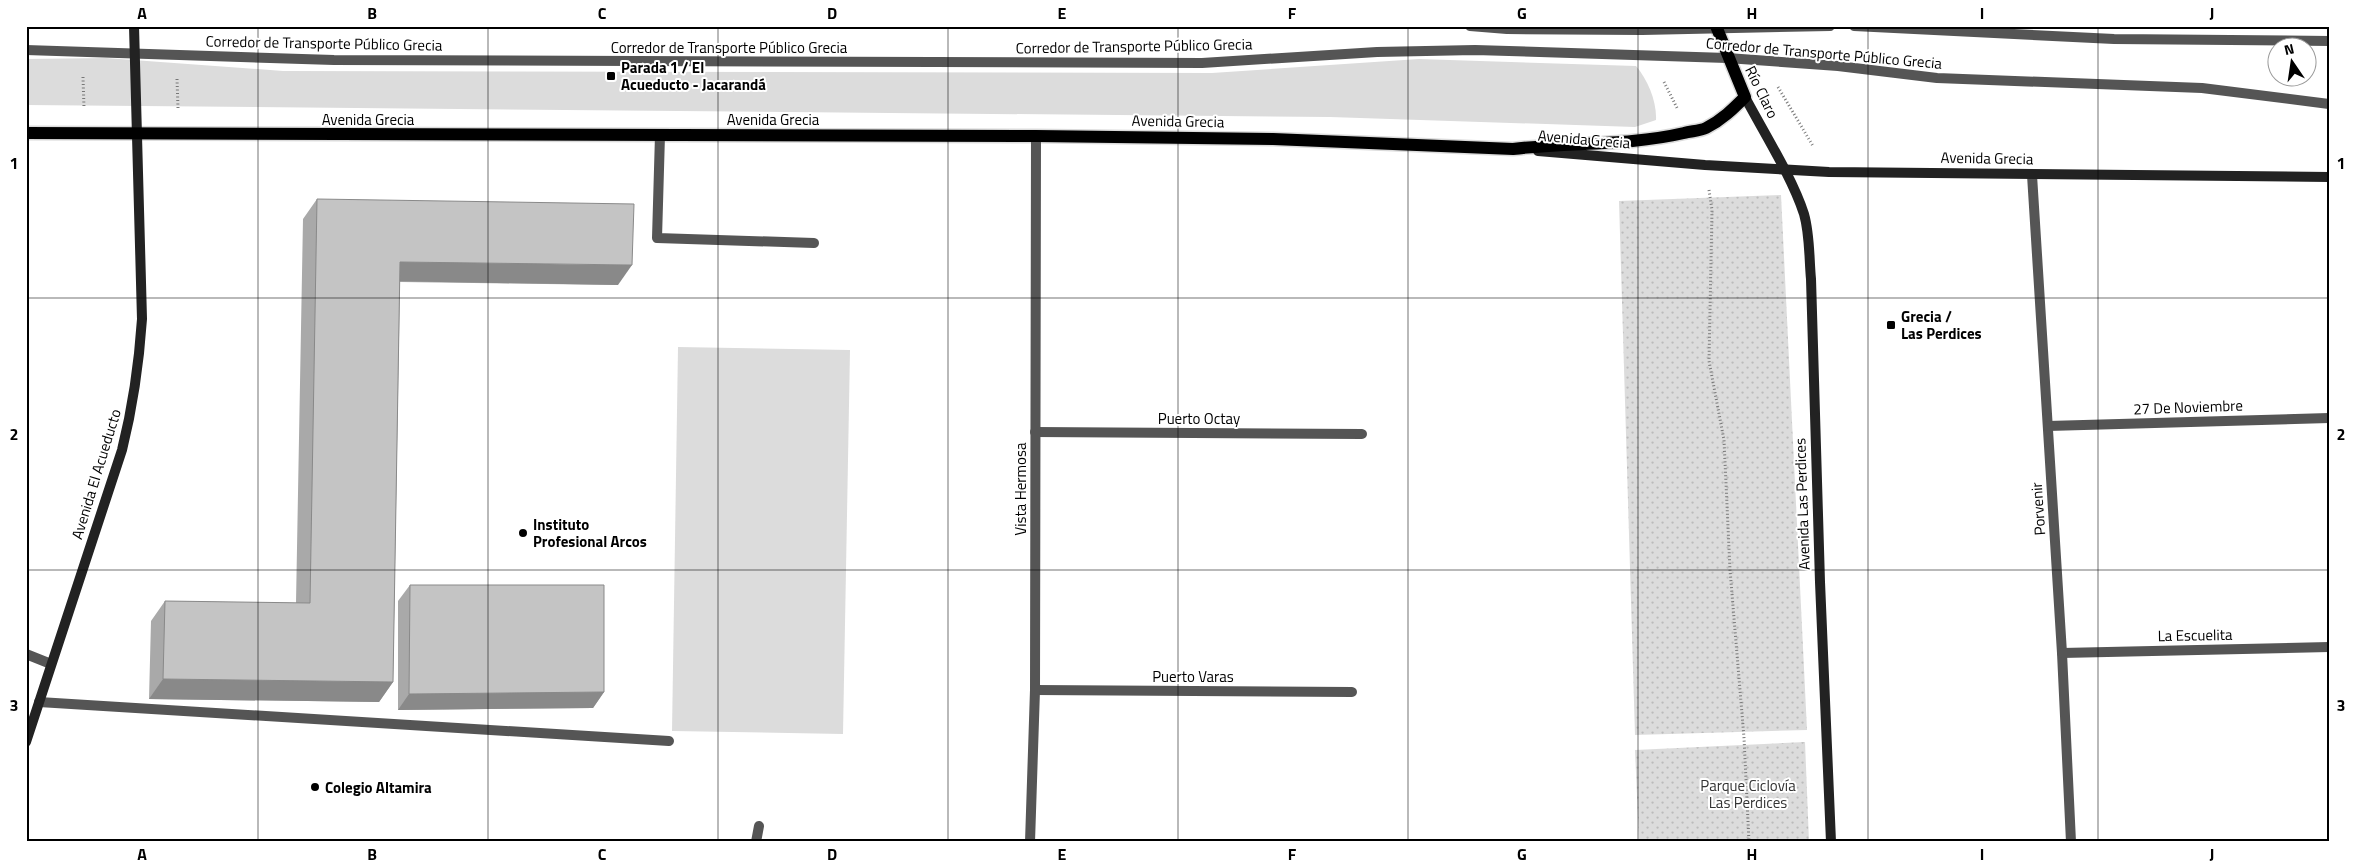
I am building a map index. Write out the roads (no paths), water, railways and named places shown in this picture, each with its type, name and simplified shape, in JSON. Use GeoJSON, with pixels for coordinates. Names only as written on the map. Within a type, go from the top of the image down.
{"type":"FeatureCollection","features":[{"type":"Feature","properties":{"kind":"main road","name":"Río Claro"},"geometry":{"type":"LineString","coordinates":[[1716,27],[1727,58],[1745,97]]}},
{"type":"Feature","properties":{"kind":"main road"},"geometry":{"type":"LineString","coordinates":[[1513,149],[1544,145],[1643,140],[1704,129],[1725,117],[1745,97]]}},
{"type":"Feature","properties":{"kind":"main road","name":"Avenida Grecia"},"geometry":{"type":"LineString","coordinates":[[26,132],[136,134],[1036,136],[1274,139],[1513,149]]}},
{"type":"Feature","properties":{"kind":"street","name":"Avenida El Acueducto"},"geometry":{"type":"LineString","coordinates":[[26,742],[122,450],[131,414],[139,367],[142,319],[134,26]]}},
{"type":"Feature","properties":{"kind":"street","name":"Corredor de Transporte Público Grecia"},"geometry":{"type":"LineString","coordinates":[[1470,26],[1507,29],[1642,30],[1830,26]]}},
{"type":"Feature","properties":{"kind":"street","name":"Corredor de Transporte Público Grecia"},"geometry":{"type":"LineString","coordinates":[[1854,26],[2114,39],[2329,41]]}},
{"type":"Feature","properties":{"kind":"street","name":"Corredor de Transporte Público Grecia"},"geometry":{"type":"LineString","coordinates":[[26,50],[334,60],[1192,63],[1377,52],[1476,50],[1762,60],[1838,66],[1937,78],[2202,88],[2329,104]]}},
{"type":"Feature","properties":{"kind":"street","name":"Río Claro"},"geometry":{"type":"LineString","coordinates":[[1745,97],[1784,170]]}},
{"type":"Feature","properties":{"kind":"street"},"geometry":{"type":"LineString","coordinates":[[660,135],[657,238],[814,243]]}},
{"type":"Feature","properties":{"kind":"street","name":"Vista Hermosa"},"geometry":{"type":"LineString","coordinates":[[1030,842],[1035,690],[1036,136]]}},
{"type":"Feature","properties":{"kind":"street","name":"Avenida Grecia"},"geometry":{"type":"LineString","coordinates":[[1513,149],[1705,165],[1828,172],[2329,177]]}},
{"type":"Feature","properties":{"kind":"street","name":"Avenida Las Perdices"},"geometry":{"type":"LineString","coordinates":[[1784,170],[1804,216],[1811,280],[1820,582],[1831,842]]}},
{"type":"Feature","properties":{"kind":"street","name":"Porvenir"},"geometry":{"type":"LineString","coordinates":[[2032,175],[2062,653],[2071,842]]}},
{"type":"Feature","properties":{"kind":"street","name":"27 De Noviembre"},"geometry":{"type":"LineString","coordinates":[[2048,426],[2329,418]]}},
{"type":"Feature","properties":{"kind":"street","name":"Puerto Octay"},"geometry":{"type":"LineString","coordinates":[[1035,432],[1362,434]]}},
{"type":"Feature","properties":{"kind":"street","name":"La Escuelita"},"geometry":{"type":"LineString","coordinates":[[2062,653],[2329,646]]}},
{"type":"Feature","properties":{"kind":"street"},"geometry":{"type":"LineString","coordinates":[[26,654],[51,664]]}},
{"type":"Feature","properties":{"kind":"street","name":"Puerto Varas"},"geometry":{"type":"LineString","coordinates":[[1035,690],[1352,692]]}},
{"type":"Feature","properties":{"kind":"street"},"geometry":{"type":"LineString","coordinates":[[39,702],[669,741]]}},
{"type":"Feature","properties":{"kind":"street"},"geometry":{"type":"LineString","coordinates":[[756,842],[759,826]]}},
{"type":"Feature","properties":{"kind":"place","name":"Parada 1 / El Acueducto - Jacarandá"},"geometry":{"type":"Point","coordinates":[611,76]}},
{"type":"Feature","properties":{"kind":"place","name":"Grecia / Las Perdices"},"geometry":{"type":"Point","coordinates":[1891,325]}},
{"type":"Feature","properties":{"kind":"place","name":"Instituto Profesional Arcos"},"geometry":{"type":"Point","coordinates":[523,533]}},
{"type":"Feature","properties":{"kind":"place","name":"Colegio Altamira"},"geometry":{"type":"Point","coordinates":[315,787]}},
{"type":"Feature","properties":{"kind":"park label","name":"Parque Ciclovía Las Perdices"},"geometry":{"type":"Point","coordinates":[1748,794]}}]}
